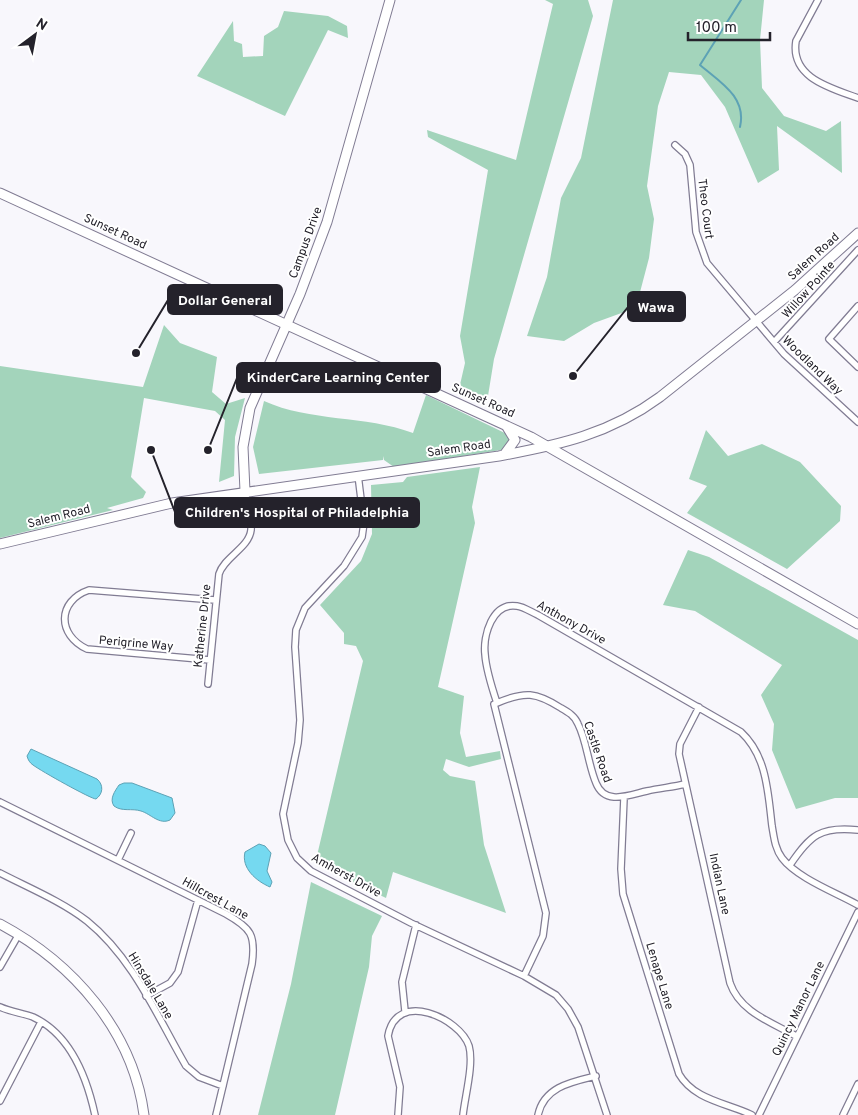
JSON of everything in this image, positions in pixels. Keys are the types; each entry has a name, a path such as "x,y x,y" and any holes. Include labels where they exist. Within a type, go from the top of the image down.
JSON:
{"street":[{"name":"Campus Drive","path":"245,491 243,464 246,424 256,392 286,325 333,207 390,0"},
{"path":"818,0 796,41 795,48 800,66 813,80 858,98"},
{"name":"Theo Court","path":"675,146 684,154 690,166 696,232 704,257 718,278 756,320"},
{"name":"Sunset Road","path":"0,193 505,425 548,447 858,624"},
{"name":"Salem Road","path":"0,544 144,508 245,491 504,455 548,447 602,431 644,408 810,278 858,233"},
{"name":"Willow Pointe","path":"774,342 858,250"},
{"path":"858,306 829,339 858,367"},
{"name":"Woodland Way","path":"756,320 774,342 858,422"},
{"path":"504,455 515,440 511,431 505,425"},
{"name":"Amherst Drive","path":"358,475 364,523 362,537 340,571 305,608 298,624 295,647 299,732 284,808 284,827 294,852 306,868 416,925 549,989 568,1009 578,1027 596,1076 607,1115"},
{"name":"Katherine Drive","path":"208,684 214,600 221,567 246,541 251,531 245,491"},
{"name":"Perigrine Way","path":"210,660 87,649 70,638 65,622 66,614 74,597 89,590 214,600"},
{"name":"Anthony Drive","path":"524,976 543,936 547,917 533,851 494,704 496,703 485,657 486,639 495,615 503,608 516,606 538,615 738,730 756,749 765,776 777,848 781,857 790,865 858,905"},
{"name":"Castle Road","path":"496,703 520,695 534,694 550,701 573,716 580,729 598,788 607,795 624,798"},
{"name":"Indian Lane","path":"699,707 679,749 734,994 745,1007 796,1036"},
{"path":"624,798 686,784"},
{"name":"Lenape Lane","path":"624,798 621,869 623,894 679,1074 696,1092 752,1115"},
{"name":"Hillcrest Lane","path":"0,802 239,921 249,930 254,943 251,971 216,1115"},
{"path":"790,865 797,854 820,833 835,828 858,830"},
{"path":"118,860 131,833"},
{"name":"Hinsdale Lane","path":"0,873 60,904 87,921 115,949 146,996 186,1066 199,1077 223,1086"},
{"path":"146,996 170,984 178,972 198,900"},
{"name":"Quincy Manor Lane","path":"759,1115 858,912"},
{"path":"0,924 19,934 64,968 102,1012 119,1040 136,1078 144,1115"},
{"path":"406,1011 402,982 416,925"},
{"path":"0,967 19,934"},
{"path":"0,1007 41,1022 55,1032 71,1052 87,1085 95,1115"},
{"path":"398,1115 400,1087 388,1036 392,1022 406,1011 416,1010 453,1026 466,1040 470,1062 463,1115"},
{"path":"0,1101 41,1022"},
{"path":"538,1115 542,1102 554,1090 596,1076"},
{"path":"843,1115 858,1084"}],"green space":[{"path":"545,0 588,0 593,16 494,359 487,402 459,389 465,363 460,336 488,170 428,137 427,130 516,160 553,4"},
{"path":"613,0 764,0 760,40 762,88 784,116 826,131 841,121 842,173 777,126 779,170 758,183 725,107 701,75 669,72 658,106 647,186 654,219 649,258 639,296 627,311 594,323 564,341 527,336 547,277 561,198 581,158"},
{"path":"284,11 328,16 347,26 348,38 328,30 285,116 197,76 233,21 234,41 242,44 243,57 263,56 264,36 278,27"},
{"path":"164,325 180,343 217,357 212,392 226,404 245,398 235,437 234,476 219,482 225,420 215,411 144,398 131,477 146,492 143,498 107,508 113,510 0,538 0,366 143,387"},
{"path":"426,395 509,435 510,442 507,449 394,467 384,460 384,456 383,460 259,474 253,447 264,401 300,412 376,423 413,433"},
{"path":"706,430 728,456 762,444 800,462 841,506 840,521 787,569 687,513 707,486 689,479"},
{"path":"480,467 472,507 475,523 438,687 464,696 460,733 466,757 500,751 501,759 469,767 446,759 443,770 450,776 475,781 484,845 506,913 393,872 386,898 315,864 363,661 356,646 344,644 344,633 320,605 361,561 372,534 371,485 403,482 407,477"},
{"path":"688,550 709,557 858,640 858,798 835,798 796,809 772,750 774,724 761,695 782,665 695,611 663,605"},
{"path":"311,882 382,916 372,936 369,967 335,1115 258,1115 291,984"}],"water":[{"path":"31,749 97,779 102,787 100,795 96,799 92,798 38,768 27,757"},
{"path":"132,783 172,798 175,813 170,820 162,821 155,819 145,812 120,809 114,806 112,801 113,795 119,785"},
{"path":"259,844 265,846 271,853 267,871 272,882 270,887 255,878 247,869 245,863 245,852"}],"waterway":[{"path":"740,127 740,107 736,99 723,84 700,65 741,0"}],"place":[{"name":"Dollar General","path":"136,353"},
{"name":"Wawa","path":"573,376"},
{"name":"Children's Hospital of Philadelphia","path":"151,450"},
{"name":"KinderCare Learning Center","path":"208,450"}]}
